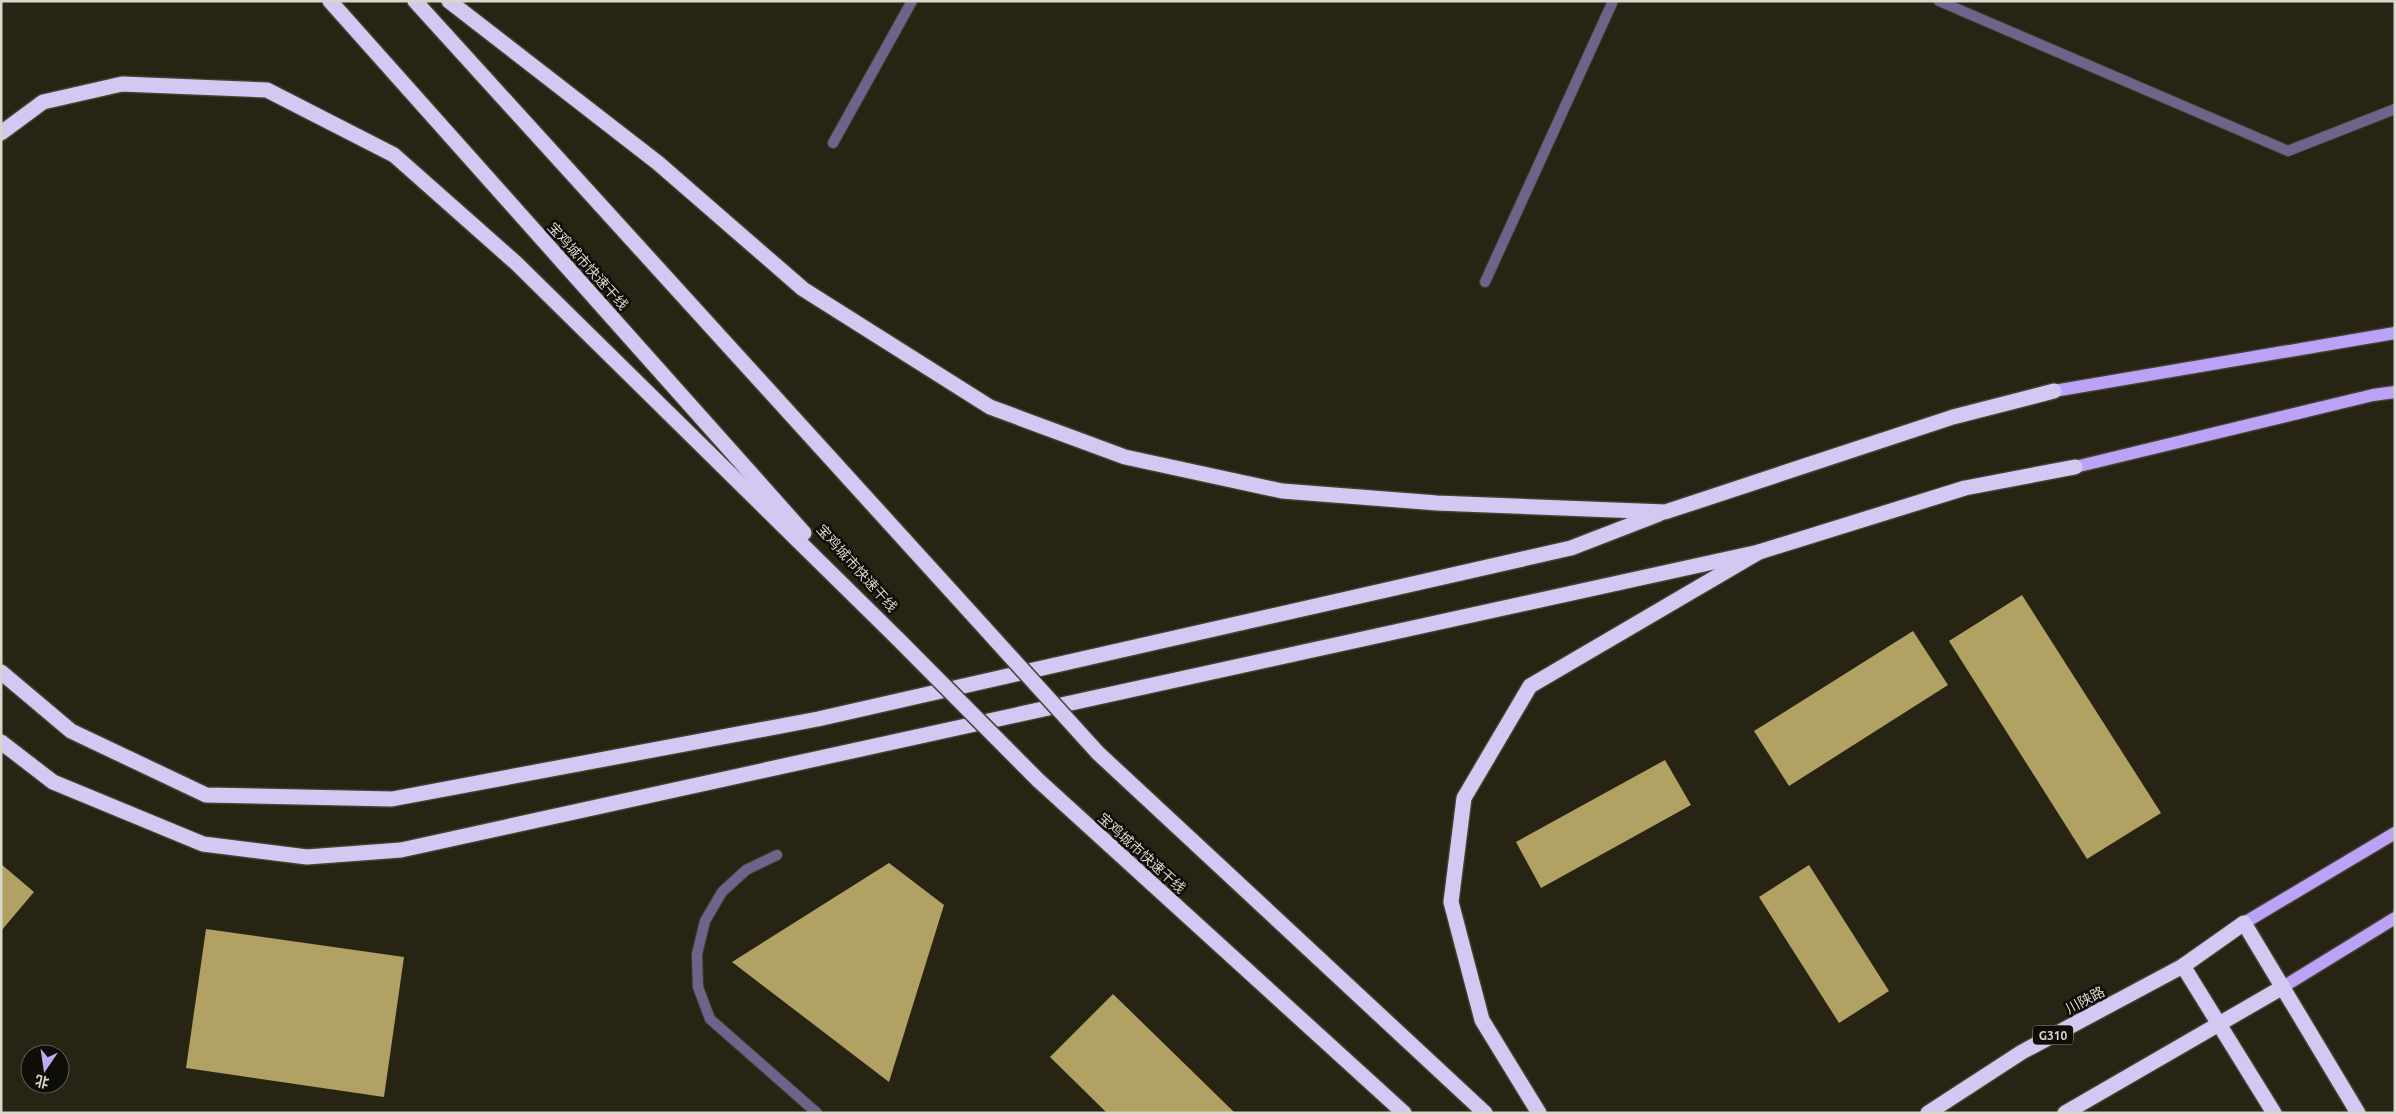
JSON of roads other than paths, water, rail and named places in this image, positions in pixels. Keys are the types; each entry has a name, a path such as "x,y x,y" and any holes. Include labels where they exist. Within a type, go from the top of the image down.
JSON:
{"highway":[{"name":"宝鸡城市快速干线","path":"330,1 898,639 1038,780 1404,1113"},
{"path":"415,1 1098,753 1485,1113"},
{"path":"449,1 658,163 803,289 990,407 1125,457 1282,491 1437,503 1665,512"},
{"path":"1,134 43,102 122,84 266,90 394,155 516,263 898,639"},
{"path":"1,672 71,731 206,795 392,800 828,717 1572,548 1665,512 1953,417 2054,391"},
{"path":"1,742 53,782 203,844 307,857 401,850 1759,552 1965,488 2075,467"},
{"path":"1539,1113 1482,1020 1451,902 1464,798 1530,686 1759,552"},
{"path":"2244,923 2358,1113"},
{"name":"川陕路","path":"1928,1113 2022,1052 2183,966 2244,923"},
{"path":"2183,966 2274,1113"},
{"path":"2065,1113 2283,987"}],"main road":[{"path":"2054,391 2395,333"},
{"path":"2075,467 2373,395 2395,392"},
{"name":"川陕路","path":"2244,923 2395,833"},
{"path":"2283,987 2395,918"}],"street":[{"path":"833,143 912,1"},
{"path":"1485,282 1613,1"},
{"path":"1938,1 2288,151 2395,109"},
{"path":"777,855 746,870 722,892 713,906 705,921 697,954 698,987 710,1019 817,1113"}]}
